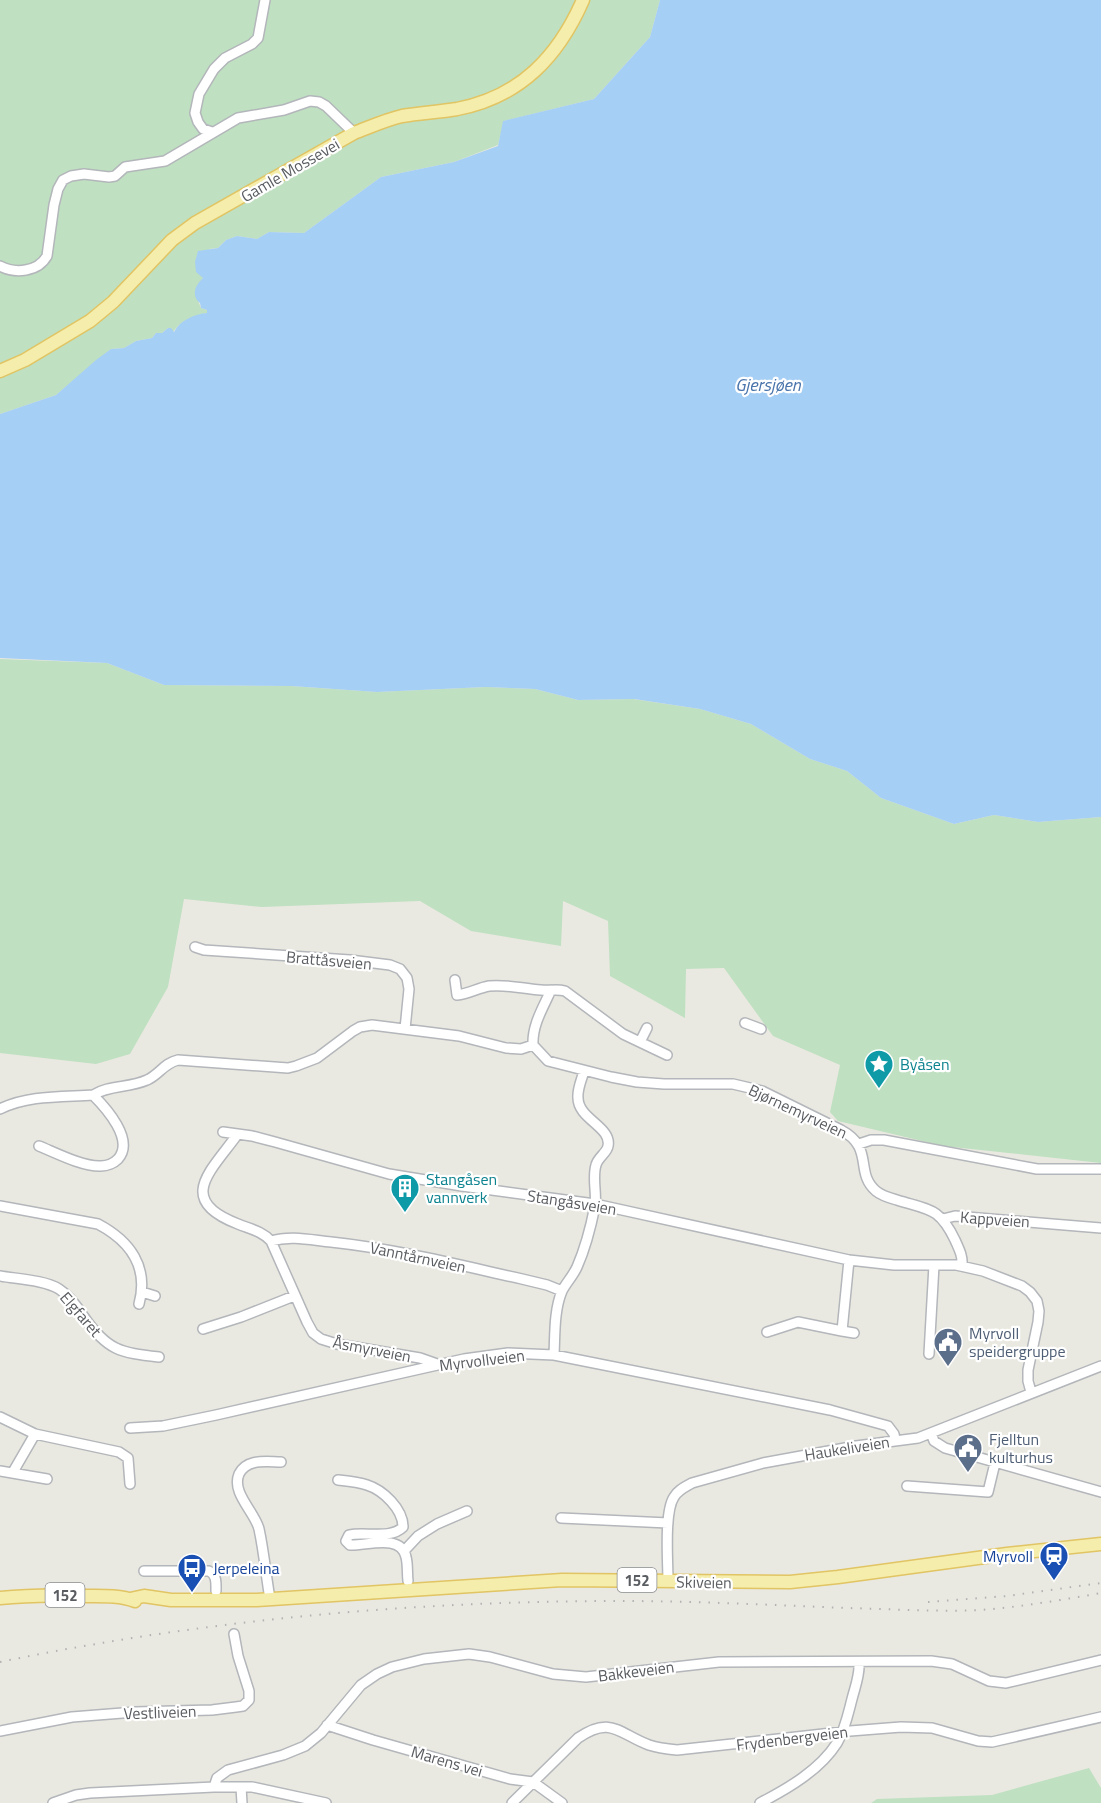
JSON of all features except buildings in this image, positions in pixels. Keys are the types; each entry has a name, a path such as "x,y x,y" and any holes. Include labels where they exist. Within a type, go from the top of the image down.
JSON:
{"main road":[{"name":"Gamle Mossevei","path":"0,371 41,351 90,321 113,302 172,240 195,223 354,133 401,116 474,105 516,86 536,71 552,54 570,29 583,0"},
{"name":"Skiveien","path":"0,1598 53,1595 105,1596 130,1599 143,1604 158,1604 171,1600 270,1599 520,1582 594,1580 801,1582 983,1557 1101,1544"}],"street":[{"path":"212,132 203,129 198,122 195,112 199,93 214,69 225,58 252,44 258,38 265,0"},
{"path":"0,266 10,271 20,271 44,262 47,256 58,189 63,180 71,176 84,174 109,177 135,165 165,162 238,118 284,110 310,101 326,106 354,133"},
{"name":"Brattåsveien","path":"195,947 204,950 390,965 400,969 407,978 409,989 405,1029"},
{"path":"455,980 457,995 486,987 510,985 565,991 622,1034 667,1055"},
{"path":"0,1109 15,1102 93,1095 101,1090 130,1086 148,1079 170,1062 178,1060 288,1068 297,1066 317,1058 360,1027 372,1024 459,1036 506,1048 521,1049 533,1046 534,1028 551,990"},
{"path":"745,1023 761,1029"},
{"path":"640,1042 647,1028"},
{"name":"Bjørnemyrveien","path":"533,1046 548,1061 637,1082 686,1085 734,1084 762,1091 841,1130 853,1137 859,1144 871,1140 884,1140 1045,1170 1101,1169"},
{"path":"554,1355 558,1308 562,1291 582,1255 595,1204 596,1163 606,1150 608,1139 605,1133 579,1108 578,1091 584,1071"},
{"path":"39,1146 80,1162 99,1166 105,1166 117,1159 123,1146 121,1132 93,1095"},
{"name":"Stangåsveien","path":"223,1132 275,1142 389,1174 595,1204 849,1260 894,1265 962,1266 983,1271 1022,1286 1036,1301 1039,1316 1028,1373 1032,1392"},
{"path":"237,1135 212,1167 202,1188 204,1201 216,1213 236,1224 266,1235 271,1241"},
{"name":"Kappveien","path":"859,1144 868,1182 876,1192 935,1212 943,1219 955,1216 1101,1228"},
{"path":"0,1206 98,1224 110,1231 138,1263 142,1274 142,1292 138,1304"},
{"path":"943,1219 962,1255 962,1266"},
{"name":"Vanntårnveien","path":"271,1241 296,1238 372,1246 522,1279 562,1291"},
{"name":"Åsmyrveien","path":"271,1241 294,1296 313,1333 321,1339 337,1344 420,1358 437,1364"},
{"path":"842,1331 849,1260"},
{"path":"929,1354 934,1265"},
{"name":"Elgfaret","path":"0,1276 56,1287 68,1295 92,1328 112,1346 124,1353 148,1351 159,1358"},
{"path":"142,1292 154,1296"},
{"path":"203,1329 294,1296"},
{"path":"767,1332 798,1322 854,1333"},
{"name":"Myrvollveien","path":"130,1428 163,1426 437,1364 508,1353 554,1355 830,1410 888,1426 895,1440"},
{"name":"Haukeliveien","path":"668,1581 670,1505 674,1496 681,1489 692,1483 763,1463 918,1438 1101,1366"},
{"path":"0,1417 34,1434 119,1452 128,1458 130,1484"},
{"path":"931,1433 934,1441 945,1448 1101,1492"},
{"path":"13,1472 34,1434"},
{"path":"270,1599 259,1528 238,1490 237,1482 243,1469 249,1464 281,1462"},
{"path":"907,1486 988,1492 995,1463"},
{"path":"0,1471 46,1479"},
{"path":"338,1480 365,1484 377,1490 392,1503 402,1518 403,1527 395,1532 349,1535 346,1538 350,1545 390,1542 404,1551 407,1558 408,1581"},
{"path":"404,1551 418,1536 437,1524 467,1511"},
{"path":"561,1518 668,1523"},
{"path":"144,1571 209,1571 214,1574 216,1591"},
{"name":"Vestliveien","path":"0,1731 72,1717 135,1712 212,1710 243,1706 249,1700 249,1691 234,1634"},
{"name":"Bakkeveien","path":"214,1787 218,1778 228,1770 294,1752 313,1741 361,1685 377,1674 407,1662 447,1656 469,1654 490,1657 553,1674 580,1677 719,1662 943,1662 962,1667 989,1681 1005,1683 1101,1660"},
{"path":"760,1803 820,1762 837,1743 843,1732 858,1678 859,1663"},
{"name":"Frydenbergveien","path":"512,1803 578,1738 586,1732 600,1728 616,1729 646,1744 666,1749 692,1749 902,1727 941,1730 978,1741 992,1742 1101,1718"},
{"name":"Marens vei","path":"327,1725 510,1779 532,1782 562,1803"},
{"path":"53,1803 90,1793 214,1787 263,1789 326,1803"},
{"path":"242,1787 242,1803"}],"green space":[{"path":"0,0 660,0 650,37 594,99 504,121 498,145 454,162 381,177 304,233 269,232 257,239 237,236 226,240 218,248 209,249 203,278 196,296 201,308 207,310 207,313 188,319 173,332 168,328 162,333 156,333 152,338 136,341 124,348 111,349 56,395 0,414"},
{"path":"0,659 107,663 164,685 291,686 377,692 486,687 535,689 578,700 633,699 700,709 751,724 810,759 847,771 881,798 954,824 994,815 1038,822 1101,817 1101,1163 943,1146 838,1121 830,1112 840,1065 773,1036 724,968 686,969 685,1018 610,976 608,921 563,901 561,946 471,931 420,901 262,907 184,899 168,987 130,1054 96,1064 0,1053"},
{"path":"1089,1768 1101,1788 1101,1803 871,1803 877,1799 992,1795"}],"water":[{"name":"Gjersjøen","path":"660,0 1101,0 1101,817 1038,822 994,815 954,824 881,798 847,771 810,759 751,724 700,709 634,699 578,700 535,689 486,687 377,692 291,686 164,685 107,663 0,658 0,414 56,395 111,349 124,348 136,341 152,338 156,333 162,333 168,328 174,332 188,318 207,313 207,310 201,308 195,294 196,287 203,278 196,272 195,262 198,251 218,248 226,240 237,236 257,239 269,232 304,233 381,177 454,162 498,146 503,121 594,99 650,37"}],"railway":[{"path":"928,1602 1007,1596 1101,1583"},
{"path":"0,1662 77,1647 231,1624 386,1609 619,1601 963,1611 1026,1605 1101,1593"}],"place":[{"name":"Byåsen","path":"879,1090"},
{"name":"Stangåsen vannverk","path":"405,1214"},
{"name":"Myrvoll speidergruppe","path":"948,1368"},
{"name":"Fjelltun kulturhus","path":"968,1474"},
{"name":"Myrvoll","path":"1054,1582"},
{"name":"Jerpeleina","path":"192,1594"}]}
